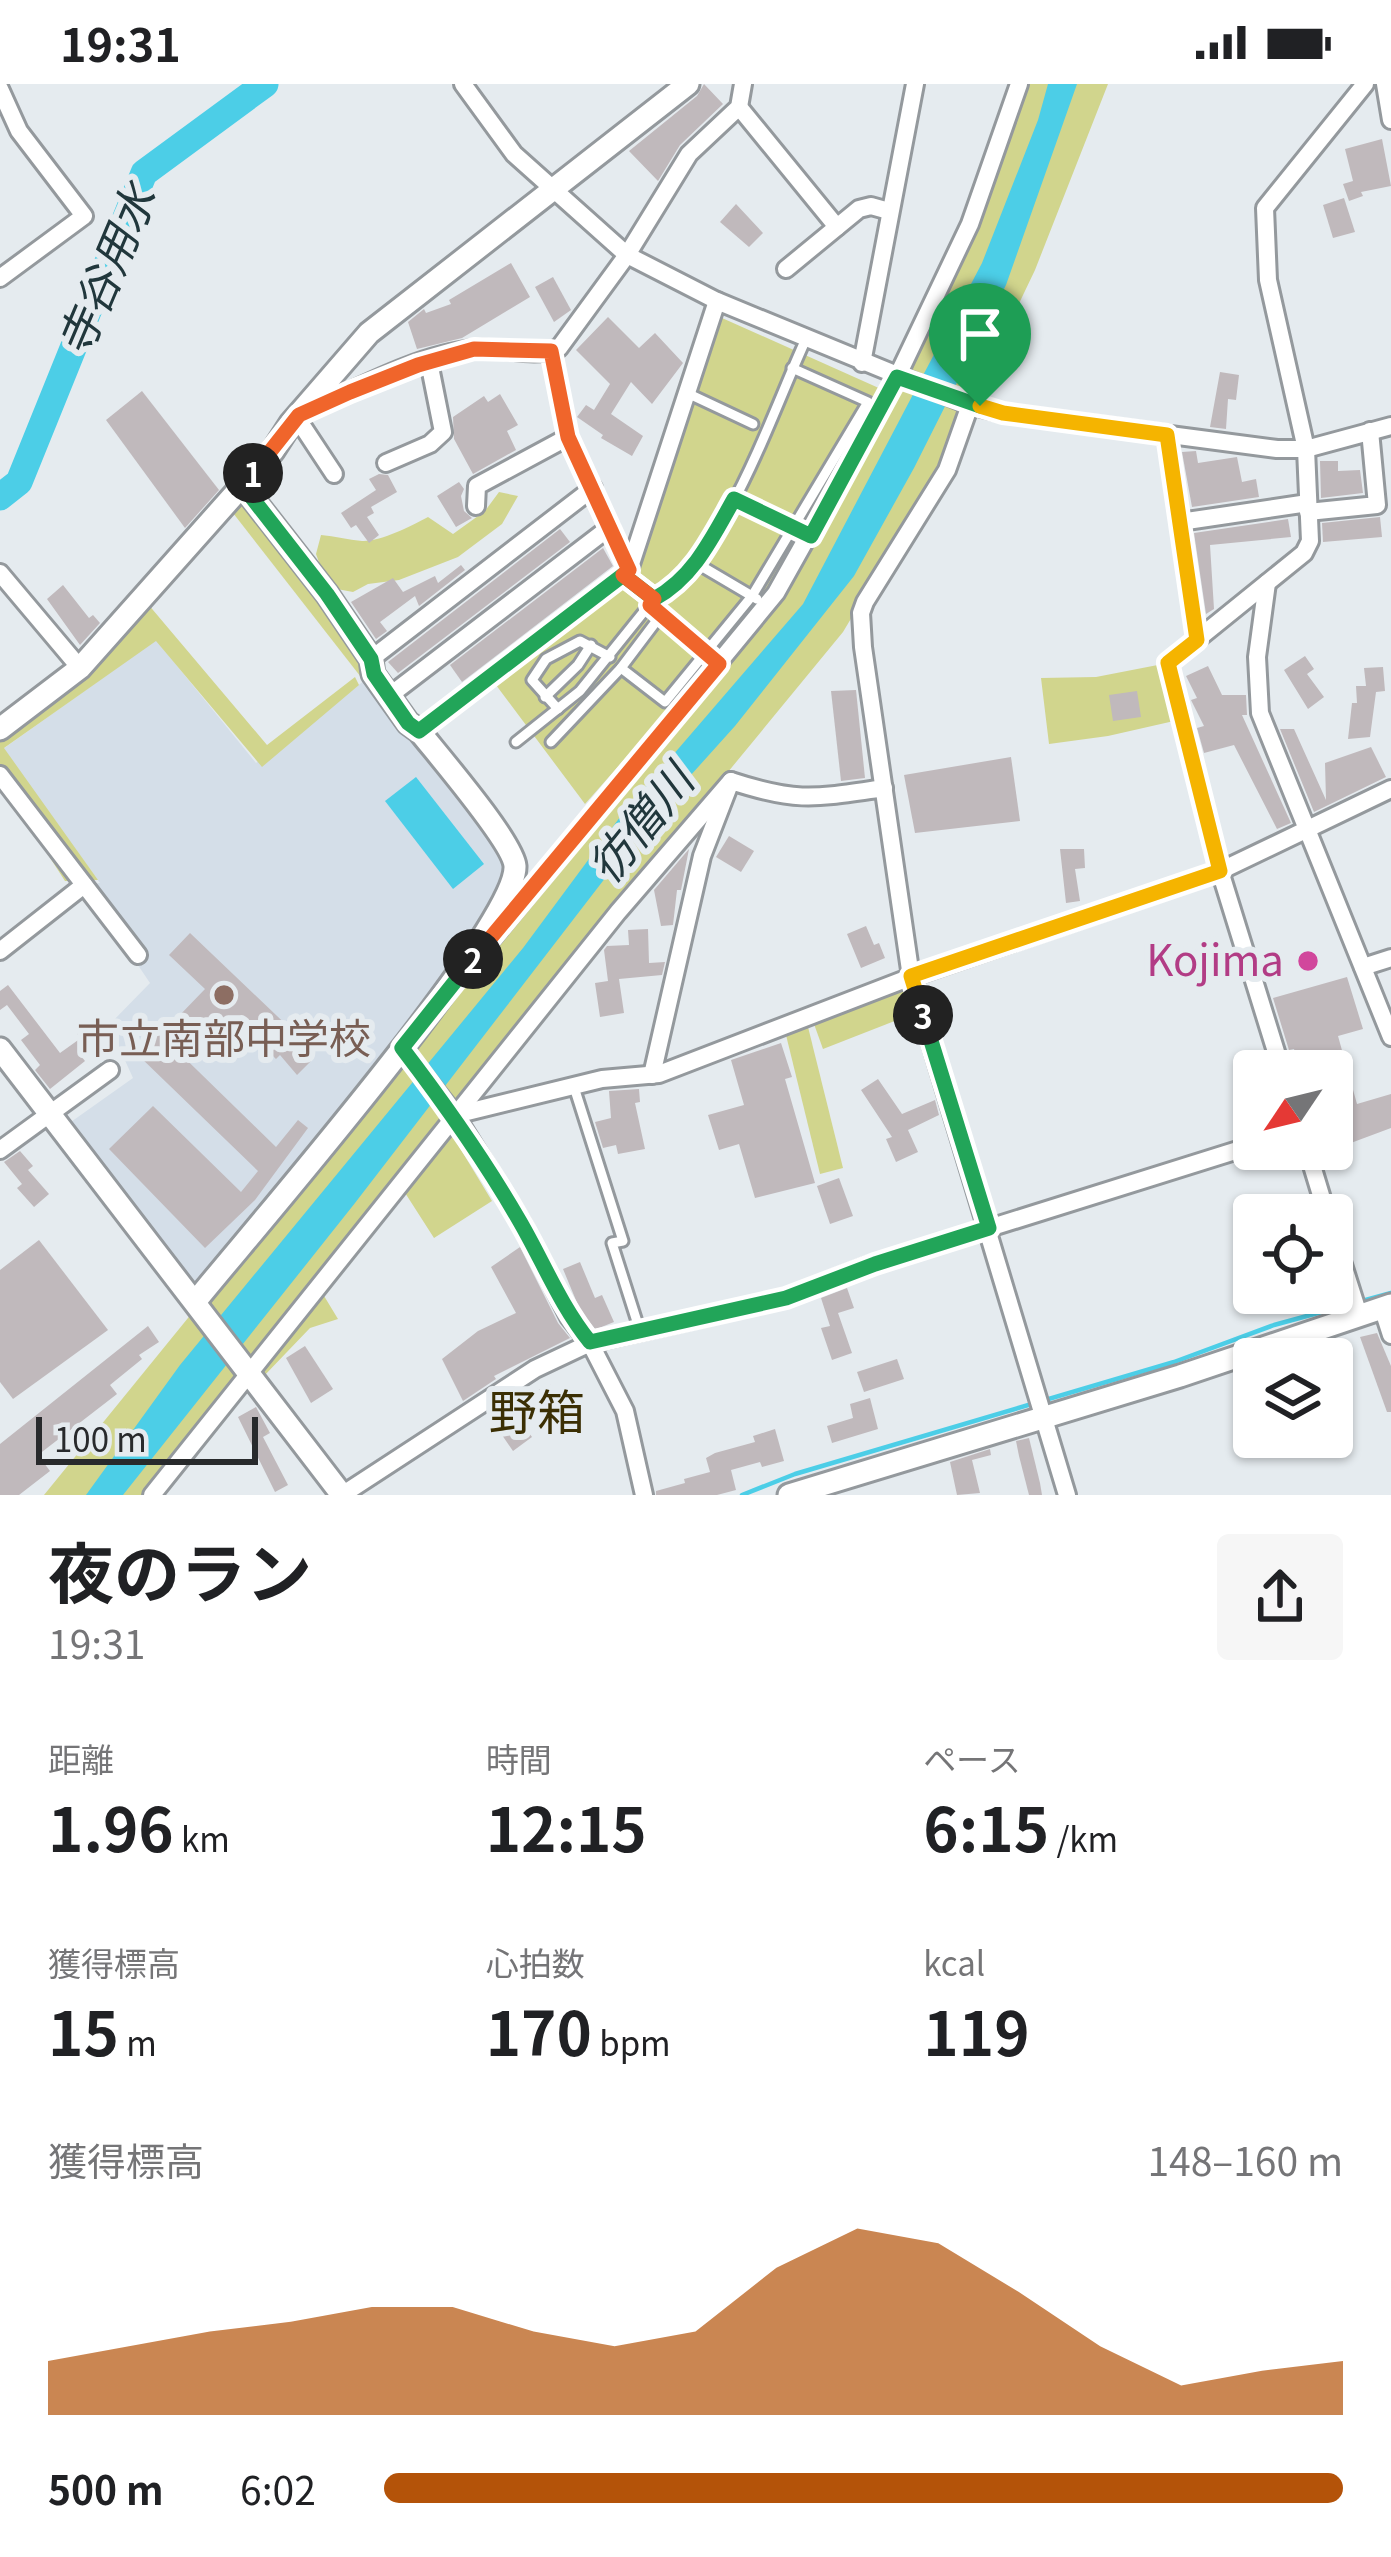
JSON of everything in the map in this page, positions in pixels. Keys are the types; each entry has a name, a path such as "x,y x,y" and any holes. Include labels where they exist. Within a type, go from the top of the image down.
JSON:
{"street":[{"path":"463,84 514,154 627,255 717,301 970,405 1167,435 1306,449 1391,426"},
{"path":"0,729 80,668 369,333 688,84"},
{"path":"298,416 429,362 474,349 560,348 627,255 689,154 739,107 742,84"},
{"path":"862,363 916,84"},
{"path":"461,971 485,948 759,600 900,378 970,224 1019,84"},
{"path":"1275,1050 1220,871 1168,663 1304,554 1310,542 1306,449 1268,280 1265,208 1365,84"},
{"path":"1385,84 1391,119"},
{"path":"0,89 19,131 84,216 0,278"},
{"path":"739,107 837,227"},
{"path":"786,269 860,209 872,206 889,211"},
{"path":"419,731 626,573 717,301"},
{"path":"551,351 568,437 626,573"},
{"path":"386,464 430,444 443,432 429,362"},
{"path":"970,405 947,470 861,613 911,976 1067,1495"},
{"path":"298,416 334,474"},
{"path":"1180,522 1308,507 1377,506 1370,431"},
{"path":"1167,435 1197,640"},
{"path":"476,506 477,486 568,437"},
{"path":"197,1305 461,971 511,886 513,857 389,697 374,674 371,659 327,594 242,485"},
{"path":"371,659 593,488"},
{"path":"389,697 610,527"},
{"path":"0,574 80,668"},
{"path":"1268,583 1258,657 1260,713 1391,1037"},
{"path":"0,775 139,955"},
{"path":"731,781 803,800 884,788"},
{"path":"652,1075 702,856 731,781"},
{"path":"152,1495 453,1113 731,781"},
{"path":"453,1113 602,1079 652,1075 911,976 1220,871 1391,789"},
{"path":"0,951 84,885"},
{"path":"1363,967 1391,958"},
{"path":"0,1048 342,1495 535,1369 590,1342 786,1298 875,1264 1233,1152"},
{"path":"402,1048 453,1113 521,1222 569,1317 590,1342 625,1411 644,1495"},
{"path":"0,1150 110,1070"},
{"path":"1353,1296 1359,1315"},
{"path":"789,1495 1180,1376 1387,1306 1391,1335"}],"lane":[{"path":"516,742 580,691 652,602 676,587 696,563 734,499 806,339"},
{"path":"734,499 803,532 835,453 868,402 792,368"},
{"path":"687,393 753,424"},
{"path":"696,563 759,600"},
{"path":"621,668 665,702 712,658 661,615 626,573"},
{"path":"551,742 621,668 661,615"},
{"path":"558,709 532,680 546,659 580,641 610,657"},
{"path":"545,697 591,645"},
{"path":"574,1087 623,1241 612,1244 640,1331"}],"shaded area":[{"path":"156,640 256,763 373,674 513,857 484,933 195,1302 61,1129 133,1078 109,1025 150,983 84,885 100,883 3,749"}],"green space":[{"path":"1019,84 1108,84 1035,270 939,471 843,632 585,946 446,1125 492,1201 434,1238 400,1185 318,1286 338,1319 310,1328 263,1377 255,1368 152,1495 44,1495 454,991 751,616 585,804 490,677 603,604 636,574 722,318 881,389 791,554 956,253"},
{"path":"242,485 373,674 364,681 226,504"},
{"path":"499,492 518,496 502,524 458,557 353,592 337,589 324,576 316,554 321,535 369,541 428,517 453,534 485,511"},
{"path":"142,597 267,745 355,677 359,685 262,767 156,641 4,748 98,880 65,881 0,780 0,729"},
{"path":"1168,663 1174,721 1049,744 1041,678 1096,677"},
{"path":"903,988 910,1015 823,1049 814,1024"},
{"path":"808,1027 843,1168 820,1174 786,1035"}],"water":[{"name":"彷僧川","path":"1048,84 1077,84 1006,285 854,576 735,726 646,825 123,1495 86,1495 180,1365 523,948 623,813 803,604 982,263"},
{"path":"416,777 484,864 453,889 385,801"}],"building":[{"path":"704,84 723,104 680,145 658,181 629,151 697,96"},
{"path":"1382,139 1391,186 1361,192 1363,196 1349,201 1343,184 1353,181 1345,149"},
{"path":"1344,198 1355,232 1333,238 1323,205"},
{"path":"736,204 763,233 749,247 720,222"},
{"path":"511,263 530,297 462,338 417,349 408,322 424,309 426,313 451,304 449,300"},
{"path":"553,277 571,310 554,322 535,287"},
{"path":"608,317 639,348 655,333 683,363 652,404 631,382 611,414 643,436 632,456 577,417 586,405 594,410 610,384 576,350"},
{"path":"1220,372 1239,375 1236,400 1228,399 1226,429 1210,427"},
{"path":"142,391 219,490 185,528 106,420"},
{"path":"500,394 518,425 507,431 516,450 473,474 454,439 453,417 484,396 488,402"},
{"path":"1196,451 1198,463 1237,457 1242,482 1256,479 1259,497 1192,507 1182,452"},
{"path":"1320,461 1338,461 1338,471 1360,470 1363,493 1321,498"},
{"path":"388,475 397,492 371,507 374,513 367,517 379,535 369,543 341,513 376,490 369,479"},
{"path":"459,482 464,489 464,511 472,518 456,527 437,496"},
{"path":"1380,517 1382,537 1323,542 1322,523"},
{"path":"1288,519 1291,537 1210,545 1214,609 1206,614 1194,533"},
{"path":"560,529 570,542 398,673 388,662"},
{"path":"603,548 613,566 462,682 450,665"},
{"path":"461,565 465,570 419,606 415,596 380,622 387,631 376,639 351,602 393,578 403,592 435,576 438,583"},
{"path":"63,585 89,618 93,615 100,623 80,645 47,599"},
{"path":"1305,656 1314,669 1307,674 1324,697 1308,709 1284,670"},
{"path":"1208,666 1222,695 1246,695 1247,715 1242,715 1291,823 1277,829 1234,745 1204,753 1197,728 1204,726 1186,676"},
{"path":"1383,667 1385,691 1376,692 1370,737 1348,739 1356,686 1366,686 1364,668"},
{"path":"856,690 865,778 841,781 831,691"},
{"path":"1137,691 1141,717 1113,721 1109,695"},
{"path":"1280,729 1294,729 1326,800 1325,763 1371,747 1386,777 1314,812"},
{"path":"1011,757 1020,821 915,833 904,775"},
{"path":"729,836 754,851 741,872 716,857"},
{"path":"689,849 673,925 661,926 654,890"},
{"path":"1060,849 1084,849 1085,868 1075,869 1080,901 1066,903"},
{"path":"866,926 885,958 861,968 847,934"},
{"path":"648,929 649,963 665,962 662,975 619,979 624,1013 600,1017 595,983 608,981 604,950 629,945 628,930"},
{"path":"190,933 298,1036 292,1042 312,1060 297,1075 237,1021 210,1049 177,1018 205,989 169,955"},
{"path":"1347,977 1363,1029 1338,1036 1342,1050 1289,1050 1273,998"},
{"path":"8,985 60,1053 91,1025 99,1043 50,1089 35,1070 40,1065 21,1040 29,1034 7,1005 0,1010 0,991"},
{"path":"159,1033 276,1147 298,1120 308,1128 255,1200 205,1248 109,1149 153,1106 241,1192 258,1171 138,1055"},
{"path":"781,1043 792,1077 785,1079 815,1183 755,1198 739,1144 719,1150 708,1115 744,1105 731,1060"},
{"path":"878,1079 902,1114 935,1100 939,1115 908,1130 918,1152 896,1162 886,1139 892,1137 861,1090"},
{"path":"639,1089 640,1102 635,1103 645,1149 618,1154 616,1145 603,1148 595,1122 611,1118 609,1091"},
{"path":"1353,1090 1357,1104 1391,1094 1391,1128 1353,1142"},
{"path":"20,1151 33,1166 28,1170 49,1194 34,1207 17,1188 22,1184 4,1162"},
{"path":"839,1178 853,1216 830,1224 817,1186"},
{"path":"39,1240 108,1330 13,1399 0,1382 0,1270"},
{"path":"520,1247 570,1338 494,1376 463,1401 442,1359 478,1331 516,1313 491,1267"},
{"path":"580,1262 595,1298 602,1295 614,1322 595,1329 580,1310 563,1269"},
{"path":"847,1288 854,1308 838,1313 852,1353 832,1360 821,1328 830,1326 821,1298"},
{"path":"148,1326 159,1342 110,1385 117,1394 38,1455 50,1471 19,1495 0,1495 0,1444"},
{"path":"1377,1333 1391,1366 1391,1412 1387,1412 1360,1337"},
{"path":"305,1346 333,1389 311,1403 286,1358"},
{"path":"897,1359 904,1379 864,1392 857,1372"},
{"path":"550,1384 564,1415 543,1424 530,1394"},
{"path":"870,1398 878,1429 832,1443 827,1426 853,1418 850,1404"},
{"path":"507,1402 532,1437 513,1451 502,1435 512,1428 498,1409"},
{"path":"256,1407 270,1433 263,1437 288,1485 275,1492 238,1417"},
{"path":"775,1429 784,1461 731,1470 736,1490 717,1495 656,1495 656,1491 685,1483 684,1479 710,1472 706,1458 715,1453 755,1442 753,1436"},
{"path":"1029,1438 1042,1495 1029,1495 1019,1456 1016,1441"},
{"path":"990,1449 991,1455 972,1460 980,1493 957,1495 950,1462"}],"waterway":[{"name":"寺谷用水","path":"0,497 19,482 144,173 265,84"},
{"path":"1362,1301 1391,1293"},
{"path":"742,1495 795,1474 1174,1362 1314,1314"}],"place":[{"name":"Kojima","path":"1308,961"},
{"name":"市立南部中学校","path":"224,995"}],"district":[{"name":"野箱","path":"537,1413"}],"route":[{"path":"980,406 897,377 811,536 734,499 705,552 676,587 654,599 623,575 419,731 408,723 374,674 371,659 327,594 242,485 299,415 350,392 474,349 551,351 568,437 629,570 623,575 654,599 650,605 719,664 402,1048 455,1115 521,1222 569,1317 590,1342 786,1298 989,1228 911,976 1220,871 1168,663 1197,640 1167,435 980,406"}]}
